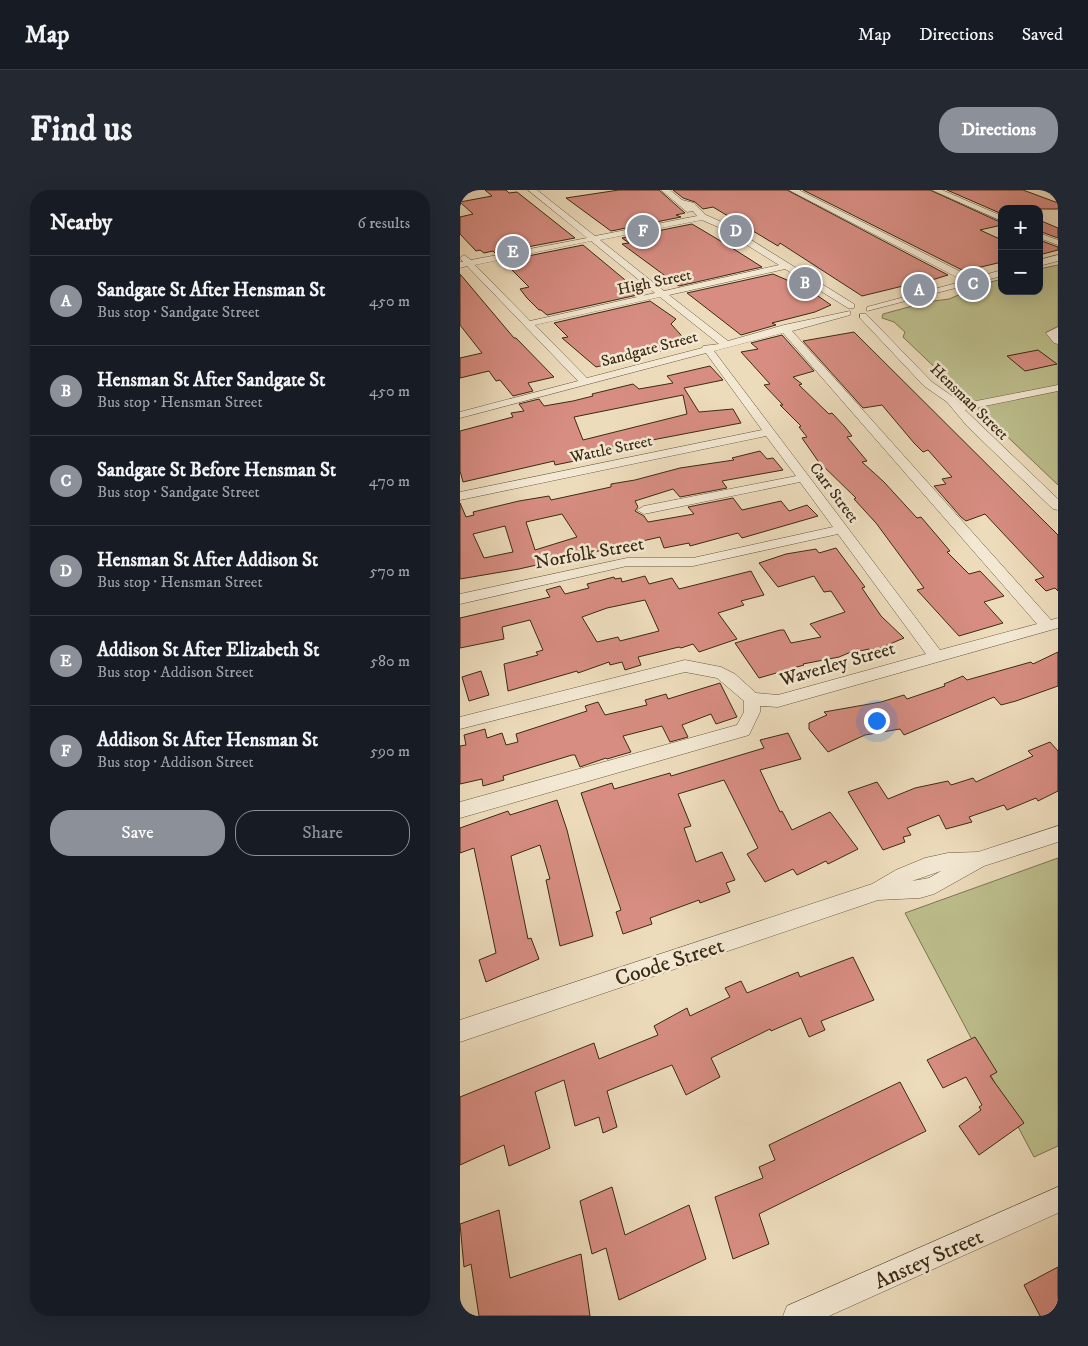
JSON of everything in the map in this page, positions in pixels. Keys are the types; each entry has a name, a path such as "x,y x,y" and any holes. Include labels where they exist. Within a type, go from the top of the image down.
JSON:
{"street":[{"path":"532,190 725,344"},
{"path":"665,190 686,208 721,225 849,309 866,312 998,274"},
{"path":"793,190 971,281"},
{"path":"936,190 998,217"},
{"path":"464,264 593,239 701,215"},
{"path":"1043,237 1058,243"},
{"path":"460,254 464,264 528,324 584,382"},
{"path":"1043,262 1058,258"},
{"name":"High Street","path":"528,324 785,266"},
{"name":"Sandgate Street","path":"460,416 849,309"},
{"name":"Hensman Street","path":"866,312 928,384 959,408 971,424 1058,506"},
{"path":"784,328 1053,624"},
{"path":"1058,330 1051,335 1058,341"},
{"name":"Carr Street","path":"707,348 936,656"},
{"path":"959,408 1058,388"},
{"name":"Wattle Street","path":"460,496 769,432"},
{"path":"644,510 804,478"},
{"name":"Norfolk Street","path":"460,599 643,559 674,564 692,562 842,529"},
{"name":"Waverley Street","path":"752,699 778,701 1053,624"},
{"path":"460,723 684,666 713,669 736,681 752,699 752,712 743,730 460,810"},
{"name":"Coode Street","path":"460,1031 878,892 920,889 934,885 978,860 1058,834"},
{"name":"Anstey Street","path":"797,1316 1058,1200"}],"green space":[{"path":"1058,265 1058,485 903,337 905,332 894,322 882,318 883,314 927,302 949,299 961,294 961,290 998,280 998,295 1043,295 1043,268"},
{"path":"1058,858 1058,1146 1034,1157 905,913"}],"building":[{"path":"485,190 517,192 575,238 495,253 493,251 484,253 480,250 476,251 460,234 460,217 473,214 460,202 492,196"},
{"path":"619,190 659,190 685,213 676,215 681,217 611,231 566,198"},
{"path":"673,190 787,190 948,275 906,288 903,286 862,296 780,243 778,246 713,207 703,209 695,202 683,198"},
{"path":"803,190 930,190 998,221 998,226 980,230 998,238 998,263 964,271"},
{"path":"947,190 1023,190 1058,203 1058,209 1043,209 1043,205 998,205 998,212"},
{"path":"1043,222 1058,228 1058,238 1043,232"},
{"path":"692,224 762,267 679,286 622,244 629,243 622,238"},
{"path":"1043,241 1058,247 1058,250 1043,254"},
{"path":"583,245 642,294 547,315 527,298 520,289 529,287 503,261"},
{"path":"460,274 514,338 554,377 528,383 533,391 513,396 500,380 496,381 489,371 460,378 460,358 482,353 460,325"},
{"path":"773,274 808,289 831,305 815,312 772,323 776,325 741,335 687,293"},
{"path":"650,301 676,319 671,324 689,344 596,367 562,338 568,337 554,323"},
{"path":"854,332 1058,535 1058,591 1055,588 1046,591 1035,580 1044,577 985,514 966,521 961,517 934,486 946,484 942,479 952,477 928,450 923,452 882,405 863,408 803,341"},
{"path":"782,335 814,371 793,377 802,384 799,385 829,414 832,413 845,427 852,436 847,437 867,461 862,462 884,482 917,518 921,517 950,551 947,552 969,574 980,571 1004,596 984,602 1003,623 959,636 917,590 924,588 876,523 854,499 856,498 818,461 802,438 807,437 799,427 801,426 780,405 783,405 764,385 770,384 741,352 758,349 751,343"},
{"path":"1038,350 1057,364 1025,371 1007,356"},
{"path":"710,366 723,380 684,388 699,412 733,409 741,423 647,441 646,438 611,447 613,449 593,455 594,457 555,465 554,461 463,482 460,471 460,431 513,417 511,413 524,411 519,404 539,399 544,406 573,401 593,396 592,394 633,384 639,389 673,383 667,376","holes":["683,395 687,414 583,440 574,417"]},
{"path":"760,451 767,459 773,458 783,470 722,481 727,488 680,497 673,489 635,501 638,507 635,511 644,516 648,522 694,514 688,507 733,498 742,510 781,501 789,511 807,505 818,516 742,538 738,533 690,546 689,543 664,548 660,537 519,569 460,579 460,503 466,517 474,515 473,512 519,501 549,496 551,500 611,487 611,484 635,480 680,468 734,460 732,458","holes":["562,514 577,537 535,550 526,522","505,526 513,552 484,558 473,534"]},
{"path":"836,548 865,587 862,588 881,616 904,638 871,652 869,649 860,651 858,649 839,657 803,664 759,678 735,643 780,630 784,630 791,643 821,637 810,624 845,612 831,591 824,592 814,576 778,587 759,563 786,554 816,549 819,553"},
{"path":"751,571 764,595 741,601 744,605 718,613 737,639 699,652 693,644 638,657 641,665 625,670 622,662 610,665 609,662 578,673 577,671 508,691 504,664 538,655 536,652 543,650 530,620 502,627 504,639 460,648 460,618 550,597 546,590 560,586 565,594 589,588 587,584 614,577 615,579 621,578 622,582 645,576 649,584 672,578 679,589","holes":["645,600 659,631 620,641 618,637 597,642 582,617 607,608"]},
{"path":"1058,652 1058,686 1016,701 1001,705 994,697 904,735 900,729 865,735 828,752 809,729 809,723 827,715 824,712 881,702 904,695 907,699 945,686 944,684 963,676 967,680 1031,662 1033,664"},
{"path":"481,671 489,695 469,701 462,677"},
{"path":"720,683 737,717 716,724 711,714 682,725 688,737 670,742 662,726 623,736 631,752 580,767 575,755 572,755 503,776 504,780 483,786 482,779 460,784 460,746 466,745 464,735 485,729 487,738 502,733 506,745 518,742 516,734 587,711 585,706 598,702 605,715 647,705 645,700 666,694 668,699"},
{"path":"788,733 801,759 760,770 780,812 782,811 792,830 830,812 858,849 828,864 826,861 797,875 793,869 765,882 747,854 758,848 724,780 678,794 691,826 684,828 696,862 722,852 735,880 726,883 730,892 700,903 699,900 650,918 652,924 623,934 616,912 621,910 581,793 612,783 614,789 670,773 671,776 764,748 760,740"},
{"path":"1050,742 1058,751 1058,791 1038,801 1036,798 1007,810 1004,805 969,817 972,822 946,829 939,815 907,828 911,835 903,837 905,842 883,850 848,792 877,782 888,799 915,788 948,781 951,785 973,778 976,782 1033,756 1028,751"},
{"path":"557,800 567,830 593,936 560,946 546,880 550,879 540,845 511,856 528,939 531,938 539,959 486,982 479,960 496,953 474,848 460,853 460,828 508,811 510,815"},
{"path":"853,957 874,1000 821,1021 825,1030 809,1037 801,1018 771,1031 770,1029 711,1058 720,1077 686,1095 672,1065 607,1091 617,1127 603,1133 599,1117 575,1126 564,1080 535,1092 550,1148 509,1166 504,1145 460,1165 460,1097 594,1043 599,1059 658,1035 654,1026 687,1008 690,1016 730,997 725,988 741,981 747,993 798,972 800,977"},
{"path":"975,1037 997,1072 990,1076 1024,1123 979,1155 959,1126 981,1110 979,1107 982,1105 966,1077 943,1088 927,1060"},
{"path":"900,1082 926,1131 759,1214 769,1244 733,1259 715,1197 763,1178 759,1167 775,1160 769,1145"},
{"path":"612,1187 625,1235 689,1205 706,1259 619,1300 606,1248 592,1254 580,1201"},
{"path":"499,1210 510,1278 581,1254 590,1316 479,1316 471,1264 464,1267 460,1224"},
{"path":"1058,1267 1058,1316 1040,1316 1024,1285"}],"place":[{"name":"Addison St After Hensman St","path":"643,231"},
{"name":"Hensman St After Addison St","path":"736,231"},
{"name":"Addison St After Elizabeth St","path":"513,252"},
{"name":"Hensman St After Sandgate St","path":"805,283"},
{"name":"Sandgate St Before Hensman St","path":"973,284"},
{"name":"Sandgate St After Hensman St","path":"919,290"}]}
